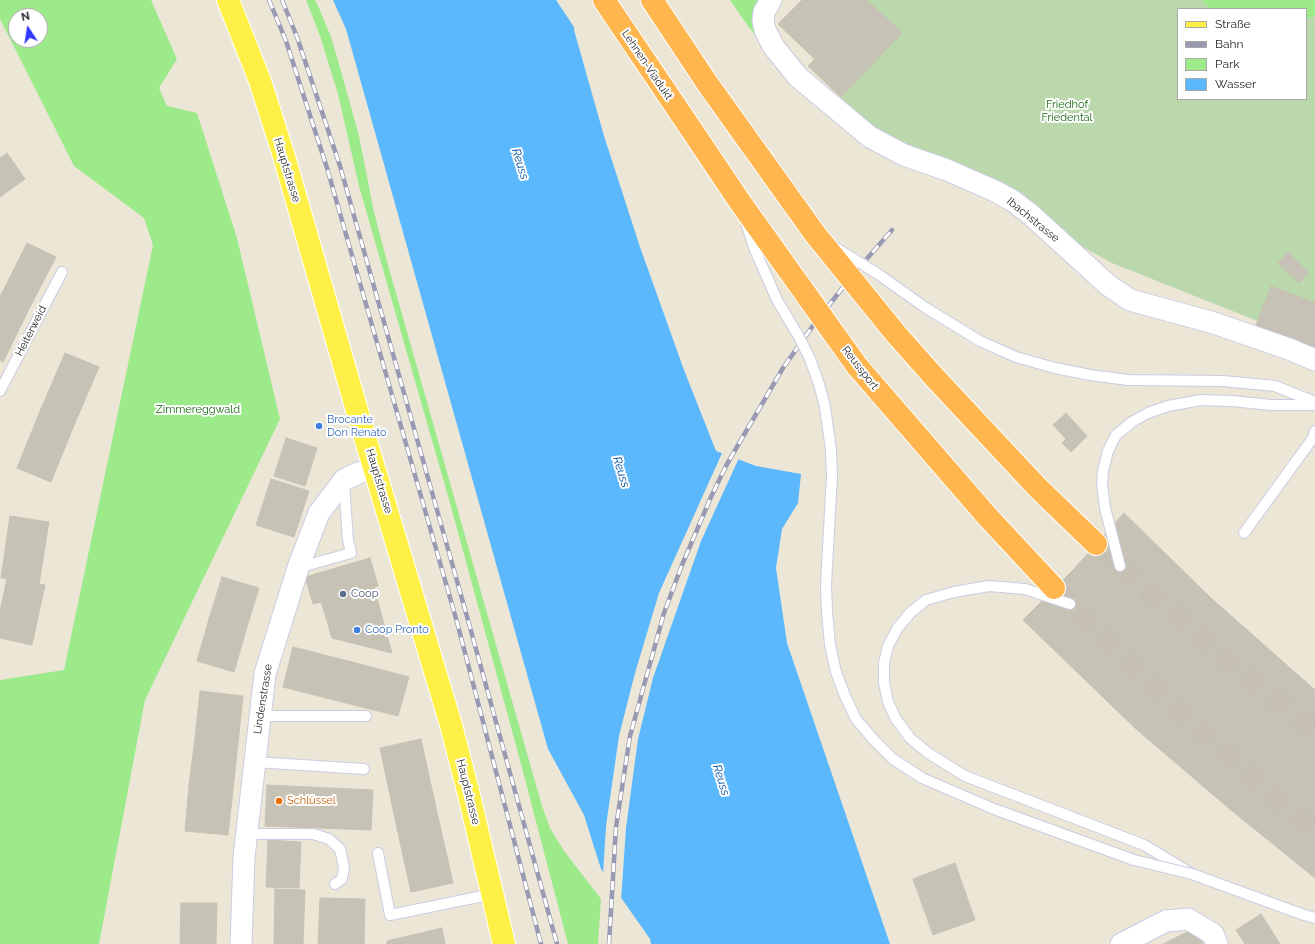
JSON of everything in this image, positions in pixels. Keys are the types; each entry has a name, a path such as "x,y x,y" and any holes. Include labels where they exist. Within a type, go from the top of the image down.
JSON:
{"highway":[{"name":"Lehnen-Viadukt","path":"604,0 691,129"},
{"path":"652,0 707,83 815,234 896,334 1038,488 1096,544"},
{"name":"Reussport","path":"691,129 740,202 857,366 986,515 1054,588"}],"main road":[{"name":"Hauptstrasse","path":"228,0 260,81 283,153 358,414 451,725 504,944"}],"street":[{"name":"Ibachstrasse","path":"771,0 764,12 763,21 765,30 773,46 798,77 870,137 904,155 947,170 1013,201 1030,214 1108,285 1130,300 1214,323 1289,349 1315,360"},
{"name":"Lindenstrasse","path":"241,944 246,834 265,674 299,565 319,513 344,480 358,473 375,468"},
{"path":"1121,944 1166,921 1188,919 1213,934 1216,944"}],"lane":[{"path":"740,202 764,273 777,300 810,359 825,407 831,450 832,476 826,584 829,638 836,672 856,719 893,759 922,778 994,809 1134,860 1192,874 1315,918"},
{"path":"815,234 878,274 926,308 980,341 1016,357 1055,368 1090,375 1128,380 1223,381 1274,386 1315,402"},
{"name":"Heiterweid","path":"0,391 62,272"},
{"path":"1120,566 1105,508 1102,484 1103,470 1108,452 1116,435 1132,422 1148,413 1168,406 1201,400 1232,401 1271,405 1315,405"},
{"path":"1244,533 1313,438 1315,431"},
{"path":"299,565 308,565 350,553 344,480"},
{"path":"1070,604 1025,589 989,586 954,592 926,600 910,613 897,629 888,646 884,663 884,683 887,696 896,719 910,738 928,753 965,776 1144,845 1192,874"},
{"path":"260,716 366,716"},
{"path":"255,762 364,769"},
{"path":"246,834 313,834 329,839 340,848 344,866 342,879 335,884"},
{"path":"378,853 390,915 493,894"}],"green space":[{"name":"Zimmereggwald","path":"0,0 151,0 177,59 159,88 167,106 197,113 237,238 280,419 145,700 99,944 0,944 0,680 64,670 153,245 144,218 74,166 15,48 48,48 48,8 8,8 8,35 0,19"},
{"path":"306,0 315,0 319,8 331,37 341,71 359,136 374,212 386,258 542,806 550,828 564,851 601,899 598,944 568,944 450,503 359,186 338,94 320,36"},
{"path":"730,0 762,0 754,34 743,19"},
{"name":"Friedhof Friedental","path":"802,0 1201,0 1209,8 1177,8 1177,100 1307,100 1307,20 1315,16 1315,344 1112,263 880,135 808,66 814,59 778,24"},
{"path":"1201,0 1315,0 1315,16 1307,20 1307,8 1209,8"}],"water":[{"name":"Reuss","path":"333,0 576,0 574,30 604,136 640,247 684,370 716,451 756,466 801,474 798,503 782,529 776,568 787,643 890,944 651,944 650,939 601,869 584,815 548,749 346,29"}],"pier":[{"path":"556,0 578,0 576,30"},
{"path":"723,451 739,458 701,541 653,678 638,739 626,828 621,901 603,875 606,826 619,736 635,673 659,593"}],"building":[{"path":"802,0 867,0 902,33 841,97 808,66 815,59 778,24"},
{"path":"7,153 25,179 0,197 0,158"},
{"path":"27,243 56,257 30,307 2,293"},
{"path":"1288,252 1309,273 1299,283 1278,263"},
{"path":"1271,286 1315,303 1315,348 1256,325"},
{"path":"2,293 30,307 3,362 0,360 0,296"},
{"path":"65,353 99,367 75,423 41,409"},
{"path":"41,409 75,423 51,482 17,468"},
{"path":"1066,413 1087,436 1071,452 1062,443 1066,439 1053,425"},
{"path":"286,438 317,448 305,486 274,476"},
{"path":"271,479 309,491 294,537 256,525"},
{"path":"1124,513 1212,599 1315,690 1315,878 1231,810 1136,729 1023,620 1074,569"},
{"path":"10,516 49,522 39,584 1,578"},
{"name":"Coop","path":"370,558 378,586 374,587 379,606 327,621 321,602 313,604 305,577"},
{"path":"222,577 259,588 246,630 209,619"},
{"path":"7,579 45,585 32,645 0,638 0,611"},
{"name":"Coop Pronto","path":"379,606 392,653 332,638 327,621"},
{"path":"209,619 246,630 234,672 197,661"},
{"path":"293,647 352,662 342,702 283,687"},
{"path":"352,662 409,677 398,716 342,702"},
{"path":"200,691 243,696 238,743 195,738"},
{"path":"195,738 238,743 233,790 189,785"},
{"path":"421,739 436,808 395,819 380,748"},
{"path":"189,785 233,790 228,835 185,831"},
{"path":"267,785 373,790 371,830 265,826"},
{"path":"436,808 453,883 411,892 395,819"},
{"path":"268,840 301,842 299,888 266,887"},
{"path":"955,863 975,920 933,935 913,879"},
{"path":"275,889 305,890 303,944 274,944"},
{"path":"320,898 365,899 364,944 318,944"},
{"path":"181,903 217,903 216,944 180,944"},
{"path":"1261,914 1280,944 1245,944 1236,930"},
{"path":"442,928 445,944 387,944 387,941"},
{"path":"1195,928 1203,944 1163,944"}],"tunnel":[{"path":"1096,544 1242,673 1315,731"},
{"path":"1054,588 1170,703 1315,832"}],"railway":[{"path":"269,0 286,41 327,168 457,622 541,944"},
{"path":"282,0 297,37 340,166 468,620 557,944"},
{"path":"609,944 616,827 630,736 664,613 682,565 727,464 783,368 812,327 851,277 892,230"}],"place":[{"name":"Brocante Don Renato","path":"319,426"},
{"name":"Coop","path":"343,594"},
{"name":"Coop Pronto","path":"357,630"},
{"name":"Schlüssel","path":"279,801"}]}
